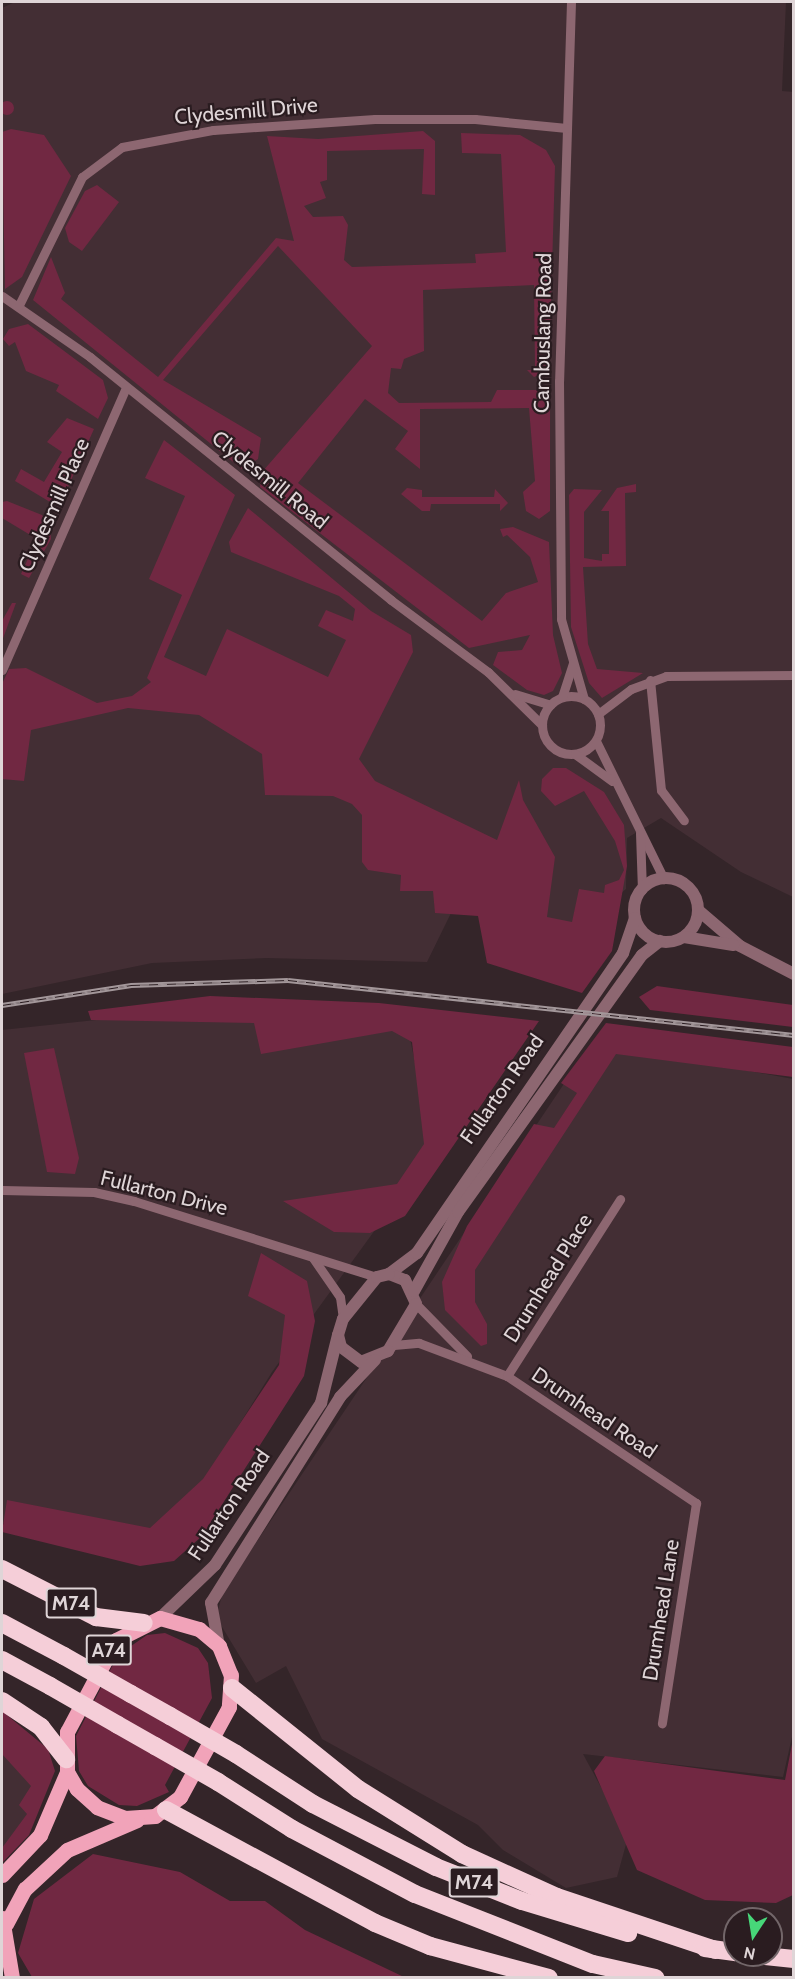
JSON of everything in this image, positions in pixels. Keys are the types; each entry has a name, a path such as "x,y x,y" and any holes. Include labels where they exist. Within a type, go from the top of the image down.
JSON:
{"highway":[{"name":"M74","path":"2,1569 96,1617 152,1621"},
{"name":"M74","path":"2,1623 236,1754 313,1804 458,1876 628,1933 723,1951"},
{"name":"M74","path":"2,1660 218,1782 292,1829 425,1899 594,1964 655,1977"},
{"name":"M74","path":"232,1688 358,1789 462,1854 557,1897 716,1950"},
{"path":"2,1701 56,1741 67,1766"},
{"path":"166,1810 375,1923 430,1946 549,1977"}],"main road":[{"name":"A74","path":"152,1621 199,1629 219,1646"},
{"name":"Fullarton Road","path":"2,1875 40,1835 67,1766 67,1732 102,1658 116,1640 152,1621"},
{"name":"Fullarton Road","path":"219,1646 232,1688"},
{"path":"12,1977 2,1949 4,1921 26,1889 67,1850 166,1810 187,1787 221,1727 232,1688"},
{"path":"67,1766 97,1808 140,1819"}],"street":[{"name":"Cambuslang Road","path":"571,2 559,381 561,619 584,699"},
{"name":"Clydesmill Drive","path":"19,305 82,177 122,147 213,130 375,119 475,119 567,128"},
{"name":"Clydesmill Road","path":"2,296 19,305 126,387 515,694 542,725"},
{"name":"Clydesmill Place","path":"2,670 126,387"},
{"path":"573,663 562,697 550,705 542,725 551,746 575,754 619,786"},
{"path":"598,714 650,680 794,675"},
{"path":"650,680 661,790 684,820"},
{"name":"Clydesmill Road","path":"515,694 550,705"},
{"path":"562,697 584,699 598,714 596,741 663,879 690,889 698,910 740,946 794,974"},
{"path":"575,754 596,741"},
{"path":"640,828 642,890 636,918 644,933 660,941 684,937 740,946"},
{"path":"642,890 663,879"},
{"path":"684,937 698,910"},
{"name":"Fullarton Road","path":"152,1621 215,1565 321,1403 343,1319 383,1276 417,1253 623,953 636,918"},
{"name":"Fullarton Road","path":"414,1291 458,1212 642,955 660,941"},
{"name":"Fullarton Drive","path":"2,1190 94,1192 134,1201 313,1258 383,1276"},
{"name":"Drumhead Place","path":"507,1376 620,1199"},
{"path":"313,1258 340,1297 343,1319"},
{"path":"383,1276 405,1280 414,1291 416,1305 469,1358"},
{"path":"394,1345 416,1305"},
{"path":"338,1335 351,1357 375,1360"},
{"path":"394,1345 419,1343 469,1358"},
{"name":"Fullarton Road","path":"219,1646 211,1603 340,1398 375,1360 394,1345"},
{"name":"Drumhead Road","path":"469,1358 507,1376 696,1503"},
{"name":"Drumhead Lane","path":"662,1723 696,1503"}],"shaded area":[{"path":"15,2 786,2 782,91 794,92 793,897 741,872 661,818 627,838 626,889 576,931 452,911 427,962 267,958 152,963 2,994 2,8"},
{"path":"4,101 10,101 14,108 10,115 4,115 0,111 0,105"},
{"path":"11,129 44,135 71,176 22,277 5,289 2,132"},
{"path":"423,131 435,141 435,195 422,194 424,149 327,151 327,180 320,182 326,198 304,206 313,217 343,216 348,225 344,260 352,267 476,263 475,254 506,252 501,154 462,153 461,133 520,135 546,150 555,166 549,371 534,377 527,370 535,370 534,285 423,290 424,351 404,359 401,369 391,368 388,393 399,403 491,402 497,390 543,390 550,396 550,511 539,519 526,511 523,492 535,481 529,408 420,409 420,469 395,449 408,431 365,399 298,483 482,621 506,593 538,582 530,557 507,535 503,537 500,529 513,527 549,542 553,635 562,673 553,691 544,695 527,690 493,665 498,652 522,650 530,635 469,648 260,487 262,472 372,346 278,246 163,380 261,438 258,459 242,469 33,300 51,257 65,293 61,299 158,377 276,238 294,241 267,136 318,139"},
{"path":"97,185 119,202 82,251 69,242 65,228 85,191"},
{"path":"28,324 103,380 108,398 98,419 56,391 59,385 26,371 15,342 9,346 3,339 9,329"},
{"path":"67,418 94,429 63,498 50,502 15,481 21,469 44,482 62,452 47,442"},
{"path":"164,440 235,495 164,657 206,676 227,629 328,677 346,640 318,626 326,610 353,621 355,609 339,596 231,552 229,542 248,508 371,611 411,635 413,652 359,759 375,781 497,840 519,780 523,800 555,857 547,917 572,922 579,889 604,893 605,885 619,880 624,870 615,841 584,791 555,806 541,791 542,779 553,768 566,768 604,792 624,825 627,866 612,951 582,993 487,963 478,916 435,913 433,891 400,891 401,875 368,870 362,862 362,815 352,804 333,796 265,795 262,754 199,715 128,708 31,730 24,781 2,779 2,684 9,669 26,668 97,703 132,696 151,682 147,678 182,595 149,579 185,496 145,478"},
{"path":"636,484 636,492 625,493 626,566 583,567 588,644 597,669 643,673 602,698 589,683 571,627 569,495 574,489 602,490 584,512 584,558 602,561 602,554 609,554 609,511 601,511 617,488"},
{"path":"407,488 422,490 422,497 494,497 495,489 508,503 500,511 500,504 431,504 430,511 422,511 401,494"},
{"path":"7,501 42,515 50,526 51,539 29,578 21,574 37,539 2,518 2,502"},
{"path":"12,603 16,603 2,641 2,621"},
{"path":"657,986 793,1005 793,1027 650,1010 639,997"},
{"path":"210,996 379,1003 539,1021 405,1216 370,1233 334,1232 283,1201 397,1184 424,1144 412,1042 392,1031 261,1054 254,1023 91,1020 88,1011"},
{"path":"199,1009 405,1014 433,1150 272,1372 176,1526 131,1549 2,1523 2,1030"},
{"path":"606,1023 793,1047 793,1077 616,1054 475,1270 475,1302 487,1324 487,1344 481,1346 445,1310 442,1282 467,1226 534,1124 554,1128 577,1093 561,1083"},
{"path":"592,1042 793,1079 794,1728 783,1777 583,1754 628,1837 617,1877 566,1888 503,1850 478,1825 322,1739 286,1666 256,1683 216,1617 223,1592"},
{"path":"54,1048 79,1158 75,1174 47,1172 24,1053"},
{"path":"261,1253 307,1281 315,1321 304,1376 202,1536 174,1561 140,1566 2,1532 7,1500 150,1528 203,1479 279,1365 285,1315 248,1296"},
{"path":"165,1633 198,1648 208,1663 212,1698 165,1785 169,1792 137,1806 119,1805 88,1786 79,1771 76,1736 118,1655 147,1635"},
{"path":"2,1711 48,1749 55,1771 29,1835 2,1863 2,1848 27,1814 19,1805 31,1786 2,1754"},
{"path":"2,1728 42,1795 2,1856"},
{"path":"793,1739 793,1895 776,1903 705,1900 637,1870 594,1771 605,1756 785,1780"},
{"path":"93,1854 180,1872 230,1901 265,1901 305,1930 404,1977 32,1977 18,1953 34,1899"}],"railway":[{"path":"2,1005 131,985 288,980 794,1035"}]}
